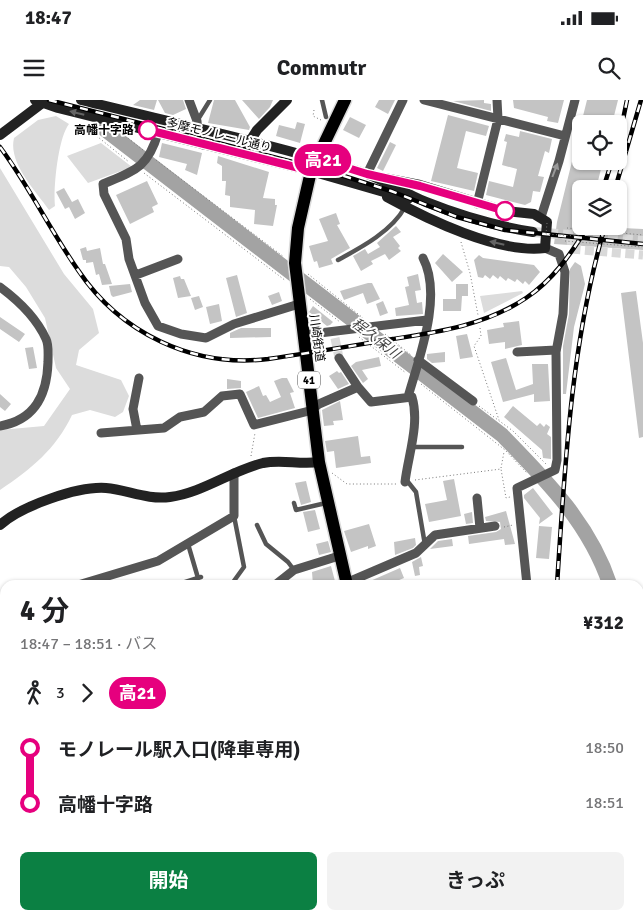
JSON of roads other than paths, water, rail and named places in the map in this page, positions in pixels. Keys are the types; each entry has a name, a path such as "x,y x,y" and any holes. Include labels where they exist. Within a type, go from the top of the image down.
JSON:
{"main road":[{"name":"多摩モノレール通り","path":"81,100 112,104 198,125 249,141 316,158 367,174 426,202"},
{"path":"244,155 249,141 257,130 287,100"},
{"name":"川崎街道","path":"346,100 311,171 298,228 293,286 303,300 303,335 319,462 339,556 347,580"},
{"name":"多摩モノレール通り","path":"41,101 426,202 502,227 533,232"},
{"path":"0,135 41,101"},
{"path":"367,174 420,186 477,204 544,220 548,227 545,248 535,250 497,243 460,232 405,207 370,188"},
{"path":"0,525 26,509 85,490 107,488 147,497 169,497 187,493 248,467 277,461 319,462"},
{"path":"71,920 110,920"}],"street":[{"path":"189,100 198,125 198,134 203,145"},
{"path":"367,174 403,100"},
{"path":"424,100 566,136"},
{"path":"477,204 498,119 497,100"},
{"path":"544,220 575,100"},
{"path":"158,133 149,156 139,168 103,184 104,194 126,239 129,259 145,303 158,326 181,334 206,338 234,324 303,300"},
{"path":"527,580 517,488 552,471 556,460 556,350 563,314 565,272 559,254 545,248"},
{"path":"408,397 435,282 422,258"},
{"path":"136,275 178,259"},
{"path":"0,288 20,302 38,324 47,341 48,358 45,391 35,406 19,421 0,426"},
{"path":"303,335 335,334 350,330 427,320"},
{"path":"517,352 556,350"},
{"path":"339,358 358,387 371,402 412,397 414,406 407,482"},
{"path":"418,360 472,401"},
{"path":"137,430 133,409 139,378"},
{"path":"101,433 171,426 180,417 197,415 204,412 222,396 228,394 240,394 254,425 290,417 358,387"},
{"path":"95,580 158,561 234,516 234,473"},
{"path":"477,498 480,528"},
{"path":"357,580 416,554 435,535 495,526"},
{"path":"281,580 294,570 339,556"}],"lane":[{"path":"198,125 210,100"},
{"path":"322,100 323,119"},
{"path":"338,260 371,240 399,217 405,207"},
{"path":"411,447 462,447"},
{"path":"407,482 418,500 425,545"},
{"path":"294,504 296,510 327,503"},
{"path":"234,516 244,567 235,580"},
{"path":"257,525 266,544 288,562 294,570"},
{"path":"188,542 200,578 193,580"}],"waterway":[{"name":"程久保川","path":"103,128 502,435 550,486 579,523 591,542 608,580"}],"tunnel":[{"path":"533,232 643,241"},
{"path":"572,236 571,249 643,255"},
{"path":"335,338 339,358"}],"railway":[{"path":"49,100 328,171 391,191 457,217 505,230 643,244"},
{"path":"624,115 627,100"},
{"path":"618,180 641,100"},
{"path":"0,147 78,270 95,292 115,312 161,342 213,358 240,360 268,359 428,333 478,321 511,307 536,291 561,266 582,235"},
{"path":"606,180 609,170"},
{"path":"557,580 571,404 584,314 603,235"}],"place":[{"name":"高幡十字路","path":"148,130"}]}
